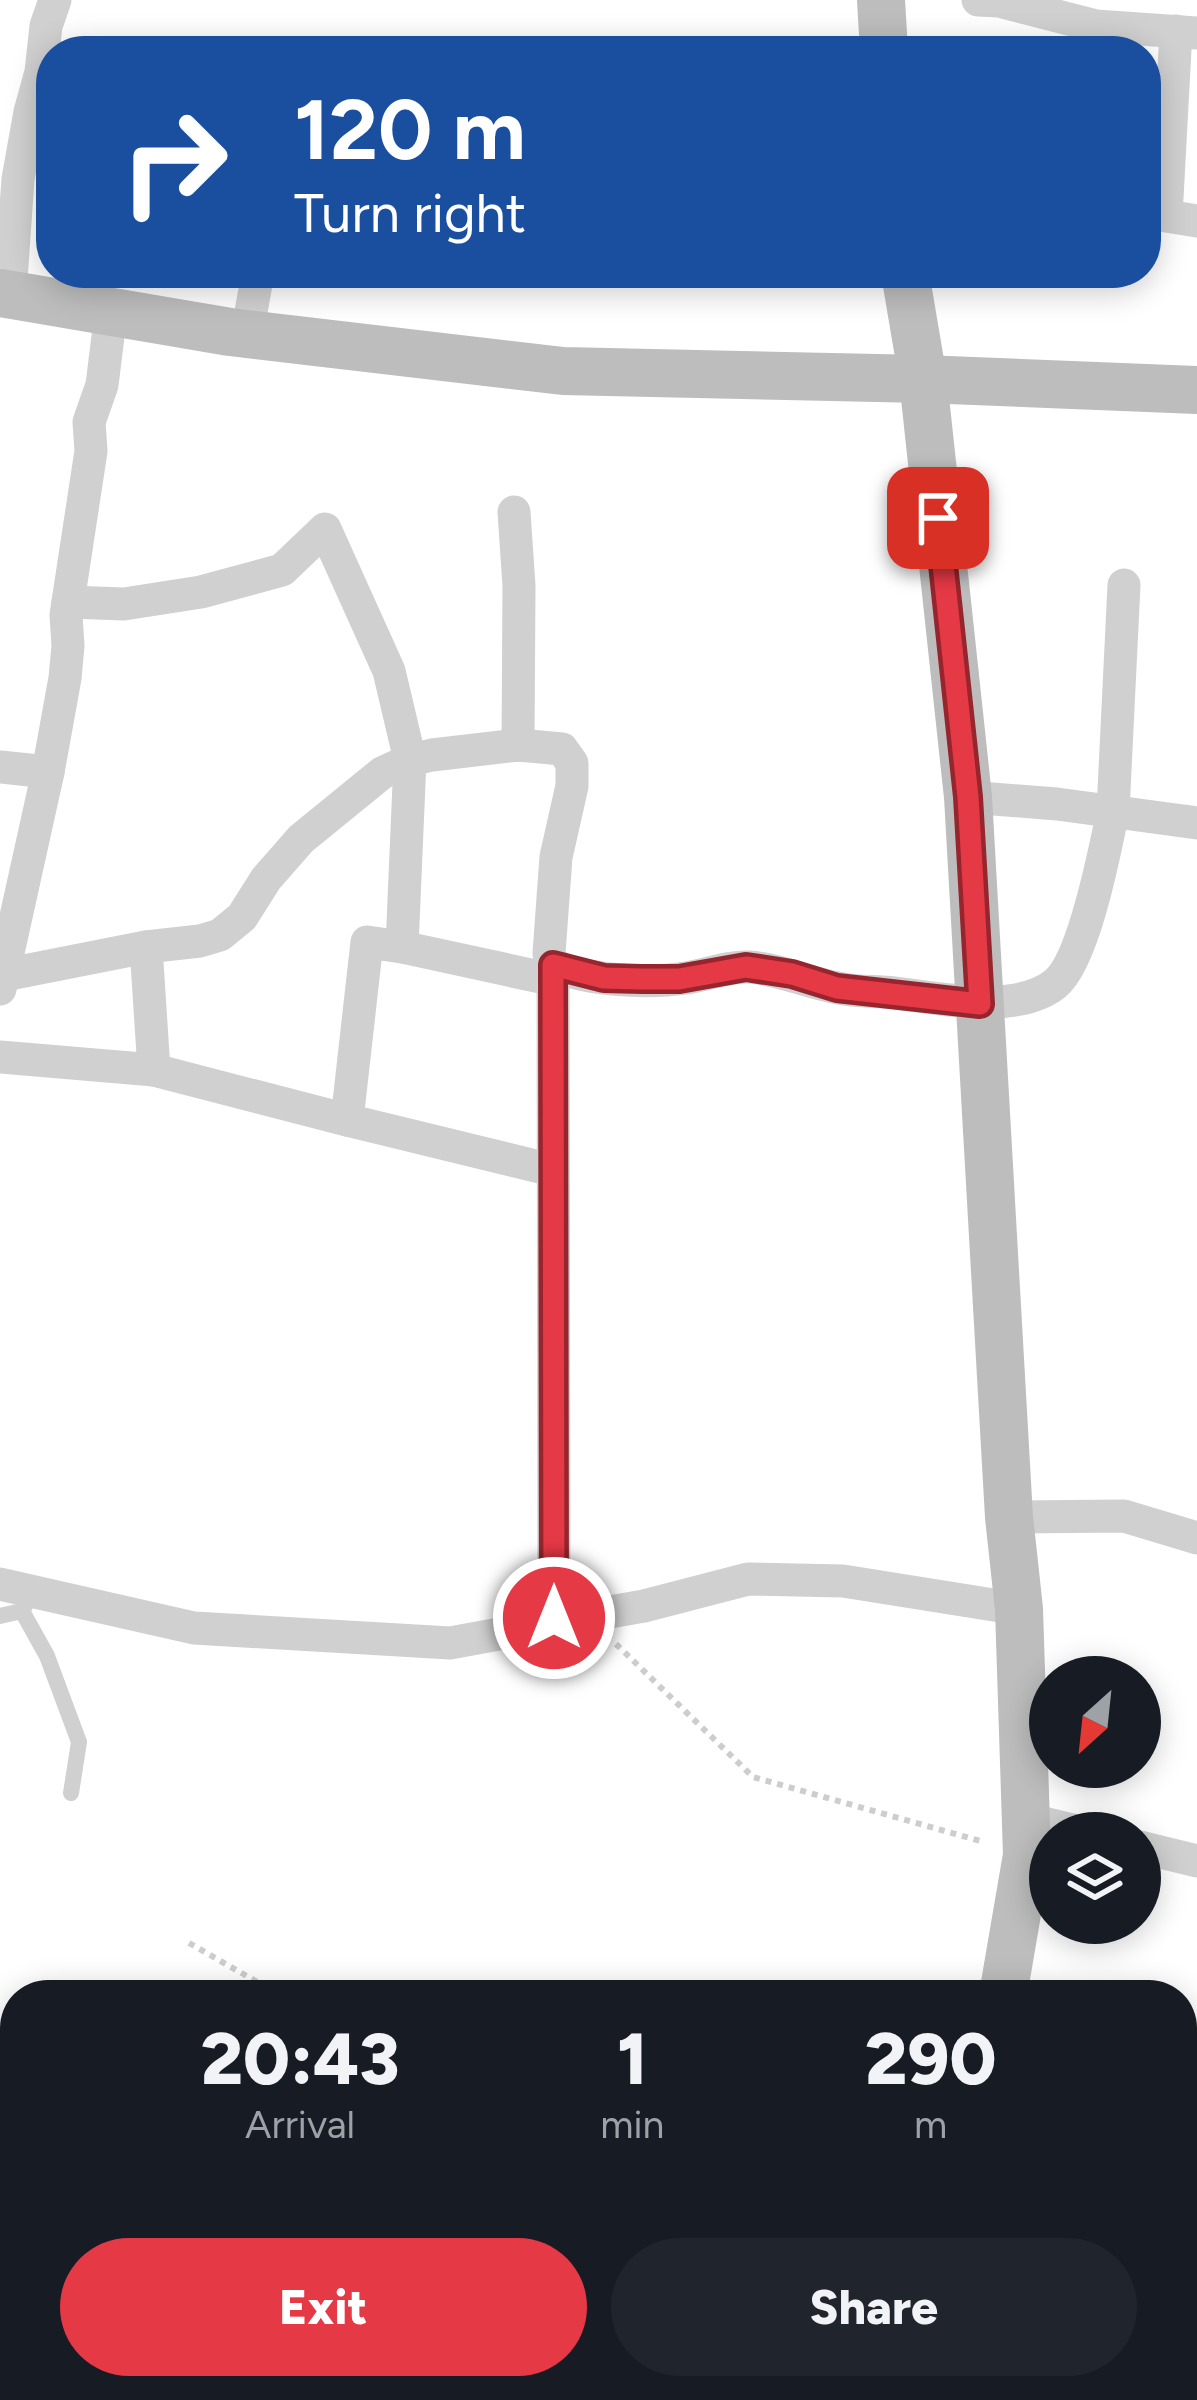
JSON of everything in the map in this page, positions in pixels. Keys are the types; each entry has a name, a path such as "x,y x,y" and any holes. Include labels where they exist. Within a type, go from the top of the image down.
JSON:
{"street":[{"path":"45,36 56,0"},
{"path":"881,0 883,36"},
{"path":"978,0 1096,26 1187,32 1170,218"},
{"path":"36,95 18,179 5,294 248,334 563,371 1197,390"},
{"path":"248,334 256,288"},
{"path":"908,288 923,379 968,797 1009,1516 1019,1609 1027,1837 1006,1980"},
{"path":"111,312 102,385 89,422 91,451 68,602 65,678 2,982 220,934 242,917 266,879 301,839 382,773 410,760 518,745 562,749 572,763 572,786 556,857 549,953 554,973 552,1170 571,1617"},
{"path":"514,512 519,586 518,745"},
{"path":"68,602 124,604 201,592 282,570 325,530 388,670 410,760 403,947"},
{"path":"347,1120 367,942 604,978 679,979 746,967 837,988 980,1004 1051,988 1066,974 1088,916 1113,812 1124,585"},
{"path":"0,767 48,772"},
{"path":"968,797 1197,823"},
{"path":"146,947 154,1070"},
{"path":"0,1058 154,1070 552,1170"},
{"path":"1009,1516 1124,1516 1197,1538"},
{"path":"18,1596 194,1628 450,1643 644,1606 748,1580 843,1581 1019,1609"},
{"path":"1161,1852 1197,1861"}],"lane":[{"path":"0,1616 18,1596 47,1656 79,1742 71,1793"}],"path":[{"path":"571,1617 753,1777 1027,1837"},
{"path":"189,1943 254,1980"}],"route":[{"path":"554,1618 553,965 604,978 642,979 679,979 746,967 837,988 980,1004 968,797 938,518"}]}
